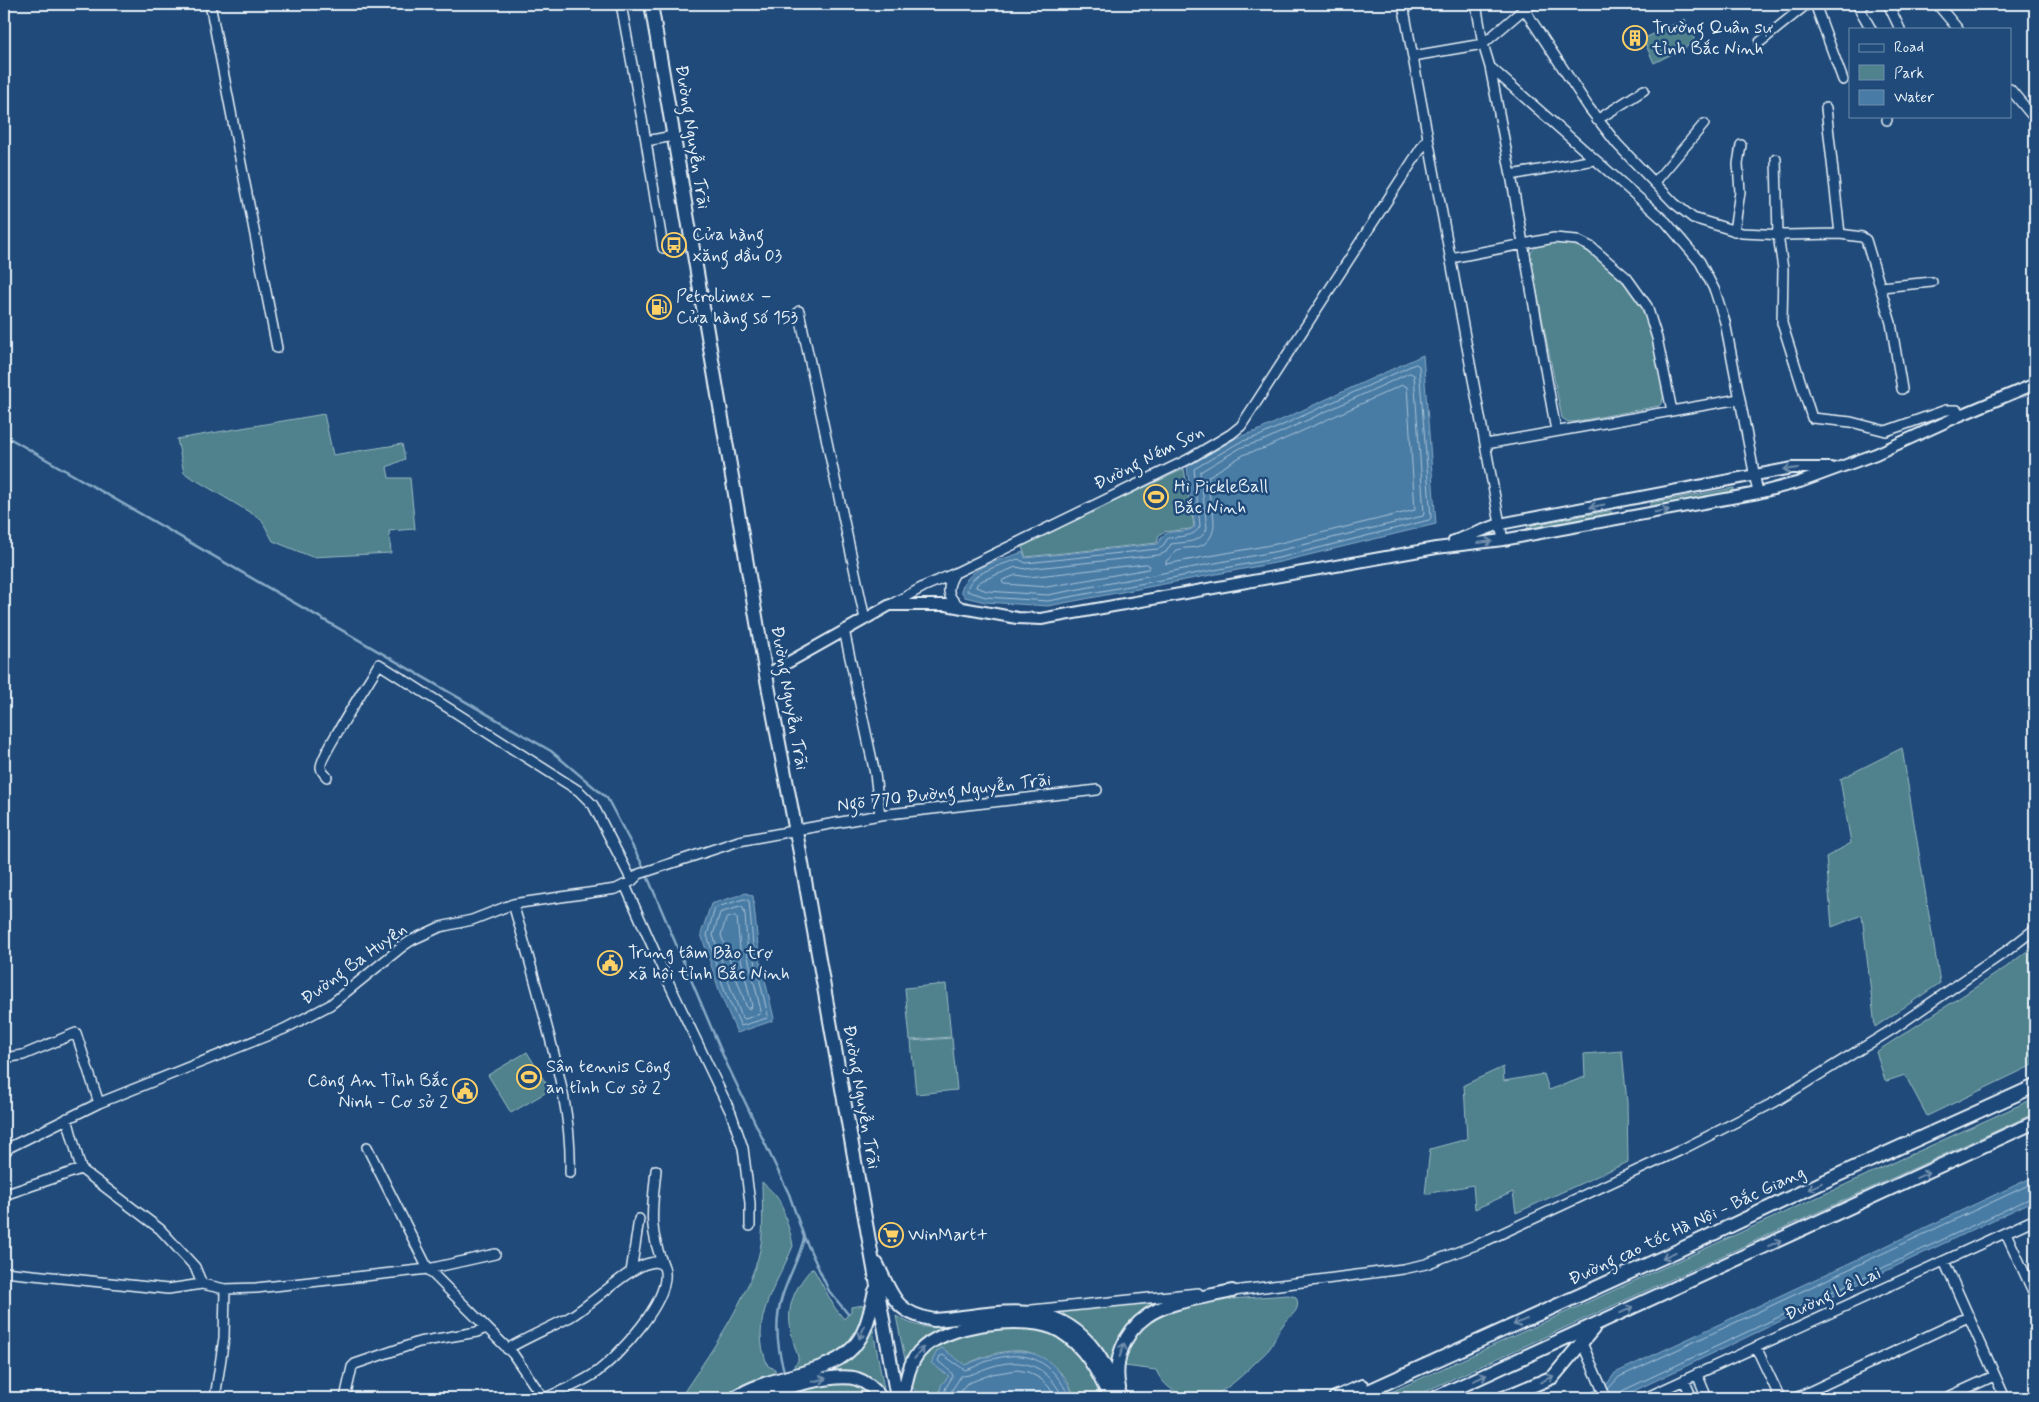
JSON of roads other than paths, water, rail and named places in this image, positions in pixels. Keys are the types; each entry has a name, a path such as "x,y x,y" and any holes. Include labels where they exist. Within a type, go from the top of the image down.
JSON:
{"highway":[{"name":"Đường Nguyễn Trãi","path":"651,4 766,675 796,830 897,1398"},
{"path":"1838,1175 1876,1153 2035,1078"},
{"name":"Đường cao tốc Hà Nội - Bắc Giang","path":"1353,1398 2035,1086"},
{"path":"1435,1398 2035,1122"},
{"path":"872,1253 895,1300 907,1312 921,1318 934,1320 1026,1311 1059,1319 1081,1336 1101,1359 1118,1398"},
{"path":"735,1398 756,1387 828,1365 849,1352 862,1335 877,1286"},
{"path":"1118,1398 1117,1372 1120,1351 1127,1338 1147,1315 1161,1308 1232,1291"},
{"path":"903,1398 909,1369 918,1353 928,1344 943,1335 959,1330 1010,1321 1041,1324 1060,1331 1082,1350 1118,1398"},
{"path":"1502,1398 1553,1376 1596,1325"},
{"path":"1335,1398 1390,1373 1430,1363"},
{"path":"756,1398 791,1387 838,1377 858,1379 875,1390 881,1398"}],"main road":[{"path":"890,605 928,604 1017,618 1041,619 1436,548 1503,540 1629,517 1800,482 1889,448 2035,384"},
{"path":"1436,548 1500,524 1792,468 1840,468"},
{"path":"1626,500 1629,517"},
{"name":"Đường Ném Sơn","path":"766,675 890,605"}],"street":[{"path":"210,4 277,348"},
{"path":"621,4 664,248"},
{"path":"1403,4 1503,540"},
{"path":"1476,4 1524,243 1556,431"},
{"path":"1413,56 1483,44 1524,9 1533,4"},
{"path":"1760,42 1807,4"},
{"path":"1815,4 1843,80"},
{"path":"1864,4 1859,8 1870,28"},
{"path":"1888,4 1900,28"},
{"path":"1937,4 1957,28"},
{"path":"1524,9 1589,108 1617,144 1674,203 1693,218 1734,231 1778,235 1840,234 1862,237 1866,240 1891,323 1902,389"},
{"path":"1490,68 1666,222 1690,248 1707,273 1721,306 1725,322 1758,492"},
{"path":"1596,120 1644,90"},
{"path":"2012,91 2035,119"},
{"path":"1826,108 1840,234"},
{"path":"1654,182 1704,124"},
{"path":"646,141 673,136"},
{"name":"Đường Ném Sơn","path":"890,605 924,586 956,573 1187,460 1241,426 1427,139"},
{"path":"1734,231 1740,192 1738,164 1741,145"},
{"path":"1776,159 1778,235 1783,269 1782,324 1812,418 1851,422 1890,430 1946,410 1957,410 1961,415"},
{"path":"1511,175 1594,160"},
{"path":"1451,258 1554,238 1577,240 1591,247 1627,278 1640,294 1653,322 1672,411"},
{"path":"1881,287 1932,282"},
{"path":"799,311 865,619"},
{"path":"1486,444 1740,399"},
{"path":"1884,430 1889,448"},
{"path":"956,573 949,583 950,596 953,601 964,609"},
{"path":"844,630 875,774 880,815"},
{"path":"327,777 321,765 330,744 379,664 579,791 593,805 632,880 666,977 731,1113 743,1148 749,1196 750,1226"},
{"name":"Ngõ 770 Đường Nguyễn Trãi","path":"796,830 880,815 1097,790"},
{"name":"Đường Ba Huyện","path":"4,1153 10,1147 99,1103 284,1029 314,1015 340,998 412,940 440,927 472,920 513,904 616,889 659,867 740,841 796,830"},
{"path":"513,904 554,1051 565,1101 571,1147 570,1174"},
{"path":"1026,1311 1232,1291 1404,1270 1426,1264 1481,1243 1679,1151 1775,1102 1893,1029 2008,950 2035,928"},
{"path":"4,1058 23,1055 76,1032 99,1103"},
{"path":"67,1118 81,1169 160,1230 195,1267 202,1284"},
{"path":"367,1146 428,1269 508,1349 544,1398 595,1373 631,1340 661,1294 666,1276 651,1224 656,1170"},
{"path":"4,1195 81,1169"},
{"path":"631,1272 639,1219"},
{"name":"Đường Lê Lai","path":"1645,1398 2035,1219"},
{"path":"2006,1233 2035,1296"},
{"path":"4,1272 168,1289 202,1284 225,1289 256,1288 428,1269 495,1254"},
{"path":"1944,1261 2005,1398"},
{"path":"508,1349 531,1335 570,1317 631,1272 650,1262 657,1262 664,1267"},
{"path":"216,1398 224,1338 225,1289"},
{"path":"1796,1398 1968,1317"},
{"path":"345,1398 352,1367 355,1364 418,1342 477,1332 486,1328"},
{"path":"1582,1342 1606,1398"},
{"path":"1756,1347 1780,1398"},
{"path":"1697,1374 1707,1398"},
{"path":"1946,1398 1994,1376"},
{"path":"1684,1380 1692,1398"}],"water":[{"path":"1423,355 1436,524 1280,562 1048,606 985,602 965,597 961,591 970,575 986,565 1023,552 1025,558 1158,544 1165,534 1190,530 1195,527 1187,467 1238,437 1257,431"},
{"path":"746,893 753,896 759,955 774,1018 772,1021 737,1033 720,993 701,934 711,904"},
{"path":"2035,1176 2035,1200 1619,1398 1580,1398 1607,1384 1615,1373"},
{"path":"942,1348 965,1365 1001,1354 1030,1353 1043,1358 1055,1367 1075,1398 939,1398 941,1385 949,1376 931,1363 937,1351"}],"waterway":[{"path":"4,435 551,751 607,798 643,866 725,1060 789,1194 804,1237 829,1291 848,1314"},
{"path":"784,1371 778,1344 778,1316 784,1290 804,1238"}],"place":[{"name":"Trường Quân sự tỉnh Bắc Ninh","path":"1635,38"},
{"name":"Cửa hàng xăng dầu 03","path":"674,245"},
{"name":"Petrolimex – Cửa hàng số 153","path":"659,307"},
{"name":"Hi PickleBall Bắc Ninh","path":"1156,497"},
{"name":"Trung tâm Bảo trợ xã hội tỉnh Bắc Ninh","path":"610,963"},
{"name":"Sân tennis Công an tỉnh Cơ sở 2","path":"529,1077"},
{"name":"Công An Tỉnh Bắc Ninh - Cơ sở 2","path":"465,1091"},
{"name":"WinMart+","path":"891,1235"}]}
